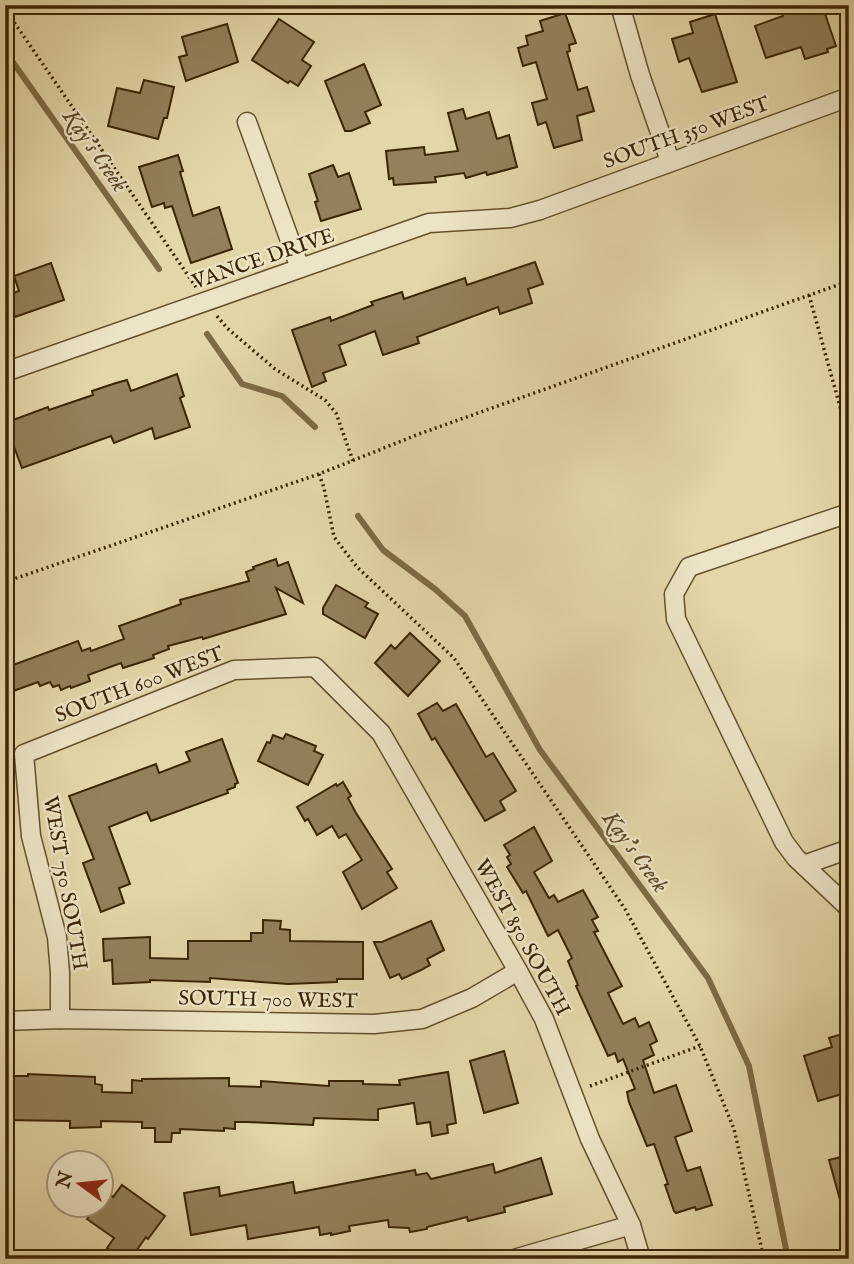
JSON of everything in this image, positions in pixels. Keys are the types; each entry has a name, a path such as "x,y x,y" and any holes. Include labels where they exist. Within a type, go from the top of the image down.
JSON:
{"street":[{"path":"620,5 640,75 670,161"},
{"name":"SOUTH 350 WEST","path":"540,211 849,97"},
{"path":"247,121 300,268"},
{"name":"VANCE DRIVE","path":"5,372 429,223 510,218 540,211"},
{"path":"849,513 689,567 674,594 676,619 784,842 849,908"},
{"name":"SOUTH 600 WEST","path":"24,754 234,670 315,667"},
{"name":"WEST 850 SOUTH","path":"315,667 381,733 518,971 544,1019 590,1139 631,1225 641,1259"},
{"name":"WEST 750 SOUTH","path":"24,754 31,836 57,937 60,1019"},
{"path":"804,864 849,849"},
{"name":"SOUTH 700 WEST","path":"5,1021 60,1019 374,1024 422,1018 472,998 518,971"},
{"path":"514,1259 631,1225"}],"path":[{"path":"5,9 192,282"},
{"path":"5,582 318,474 432,429 849,281"},
{"path":"809,295 849,439"},
{"path":"216,315 227,328 275,369 325,400 336,413 353,461"},
{"path":"318,474 324,488 334,537 357,568 454,658 625,909 700,1046 734,1129 764,1259"},
{"path":"573,1092 700,1046"}],"building":[{"path":"789,5 822,5 836,46 827,49 828,52 805,59 801,47 766,58 755,26 783,16 780,8"},
{"path":"565,13 576,43 569,45 570,51 567,52 578,90 587,87 594,111 577,116 582,140 554,148 546,122 538,125 532,103 547,99 536,62 523,66 518,48 528,45 526,36 543,31 540,21"},
{"path":"715,14 737,82 702,92 689,58 679,62 672,39 693,33 690,22"},
{"path":"279,19 314,42 302,60 311,66 298,86 290,81 288,83 252,60"},
{"path":"227,24 238,62 186,81 179,57 187,55 182,37"},
{"path":"364,64 381,105 365,112 370,123 345,131 325,81"},
{"path":"144,80 174,87 167,118 164,118 158,139 108,126 117,88 140,93"},
{"path":"463,109 466,119 489,112 497,139 509,135 517,167 487,175 486,172 466,178 464,173 435,177 436,182 394,185 393,178 389,179 386,151 424,147 425,155 458,151 448,113"},
{"path":"178,155 183,171 180,172 193,216 219,207 232,249 191,263 172,206 165,208 164,203 152,207 139,167"},
{"path":"333,165 338,177 349,173 361,209 321,221 309,174"},
{"path":"535,262 543,284 528,289 532,303 500,314 498,307 417,337 419,343 383,355 375,331 339,345 346,365 323,373 326,381 312,387 292,330 330,317 331,321 373,305 371,302 402,292 404,299 465,278 467,285"},
{"path":"51,263 64,300 15,317 8,295 19,291 14,276"},
{"path":"177,374 184,396 180,398 190,427 155,439 152,428 114,443 111,436 22,468 14,447 5,450 5,423 48,407 49,410 93,395 92,391 116,383 127,380 131,391"},
{"path":"276,559 278,566 288,562 303,603 276,588 286,614 203,639 202,637 168,646 169,649 153,655 154,658 123,668 121,663 88,675 90,681 71,688 70,686 61,690 59,685 53,687 50,682 40,686 38,682 5,694 5,668 78,641 82,651 90,648 91,651 124,639 119,626 181,604 180,600 249,581 246,572"},
{"path":"336,585 368,603 365,607 378,614 365,638 323,614 323,608"},
{"path":"410,633 440,661 408,696 375,663 391,645 395,649"},
{"path":"437,703 443,711 456,704 486,757 493,753 516,791 500,801 505,810 485,821 418,714"},
{"path":"286,734 316,746 314,751 323,755 308,785 258,761 273,735 283,739"},
{"path":"222,739 238,783 227,790 228,793 151,821 147,812 109,827 130,884 119,888 124,903 101,912 83,863 94,859 69,796 156,764 159,773 190,761 186,752"},
{"path":"343,782 356,813 392,869 387,872 397,888 362,909 343,872 362,860 346,834 339,838 332,826 317,835 297,807"},
{"path":"534,827 552,861 534,872 549,898 554,895 558,902 583,890 598,917 592,920 598,931 594,932 622,986 608,993 623,1024 635,1018 639,1027 649,1022 657,1041 650,1045 654,1055 643,1060 654,1093 676,1085 692,1131 675,1137 687,1171 700,1167 712,1205 696,1210 695,1207 676,1213 674,1211 654,1144 647,1146 629,1102 627,1092 635,1089 623,1059 618,1062 615,1053 608,1056 576,986 578,985 568,961 572,958 558,930 548,936 526,891 523,893 507,867 511,864 507,857 510,855 504,845"},
{"path":"263,920 281,921 280,929 290,930 290,941 363,942 363,979 288,984 210,978 210,982 150,980 113,984 112,960 104,961 103,939 150,937 150,958 188,959 188,941 251,941 251,933 263,933"},
{"path":"431,921 444,950 427,959 430,965 421,970 402,979 399,974 390,978 374,942 382,942"},
{"path":"849,1032 849,1092 818,1101 804,1056 832,1047 829,1038"},
{"path":"504,1051 518,1103 484,1113 470,1061"},
{"path":"448,1072 456,1123 447,1125 448,1133 432,1136 430,1122 417,1124 414,1103 378,1109 378,1120 314,1118 313,1125 235,1122 235,1129 224,1128 224,1131 180,1129 180,1133 172,1133 171,1142 155,1142 155,1128 142,1128 142,1122 101,1121 101,1127 70,1128 70,1121 5,1120 5,1076 28,1074 95,1077 95,1084 102,1085 102,1092 132,1093 132,1080 142,1079 229,1078 229,1086 261,1087 261,1081 329,1086 329,1081 400,1085 399,1080"},
{"path":"849,1155 849,1213 844,1214 829,1160"},
{"path":"541,1158 552,1194 504,1207 505,1212 468,1221 467,1217 410,1232 409,1228 389,1227 388,1220 349,1226 350,1231 331,1235 320,1235 319,1227 248,1239 246,1225 191,1235 184,1193 219,1187 220,1196 293,1182 295,1193 415,1170 416,1175 427,1173 431,1179 493,1164 495,1173"},
{"path":"122,1185 165,1216 148,1239 146,1237 127,1259 122,1259 107,1248 114,1238 87,1219 116,1218 116,1193"}],"waterway":[{"name":"Kay's Creek","path":"5,51 159,269"},
{"name":"Kay's Creek","path":"207,334 242,384 282,396 315,427"},
{"name":"Kay's Creek","path":"358,516 383,550 435,589 465,616 540,750 708,978 749,1066 788,1259"}]}
